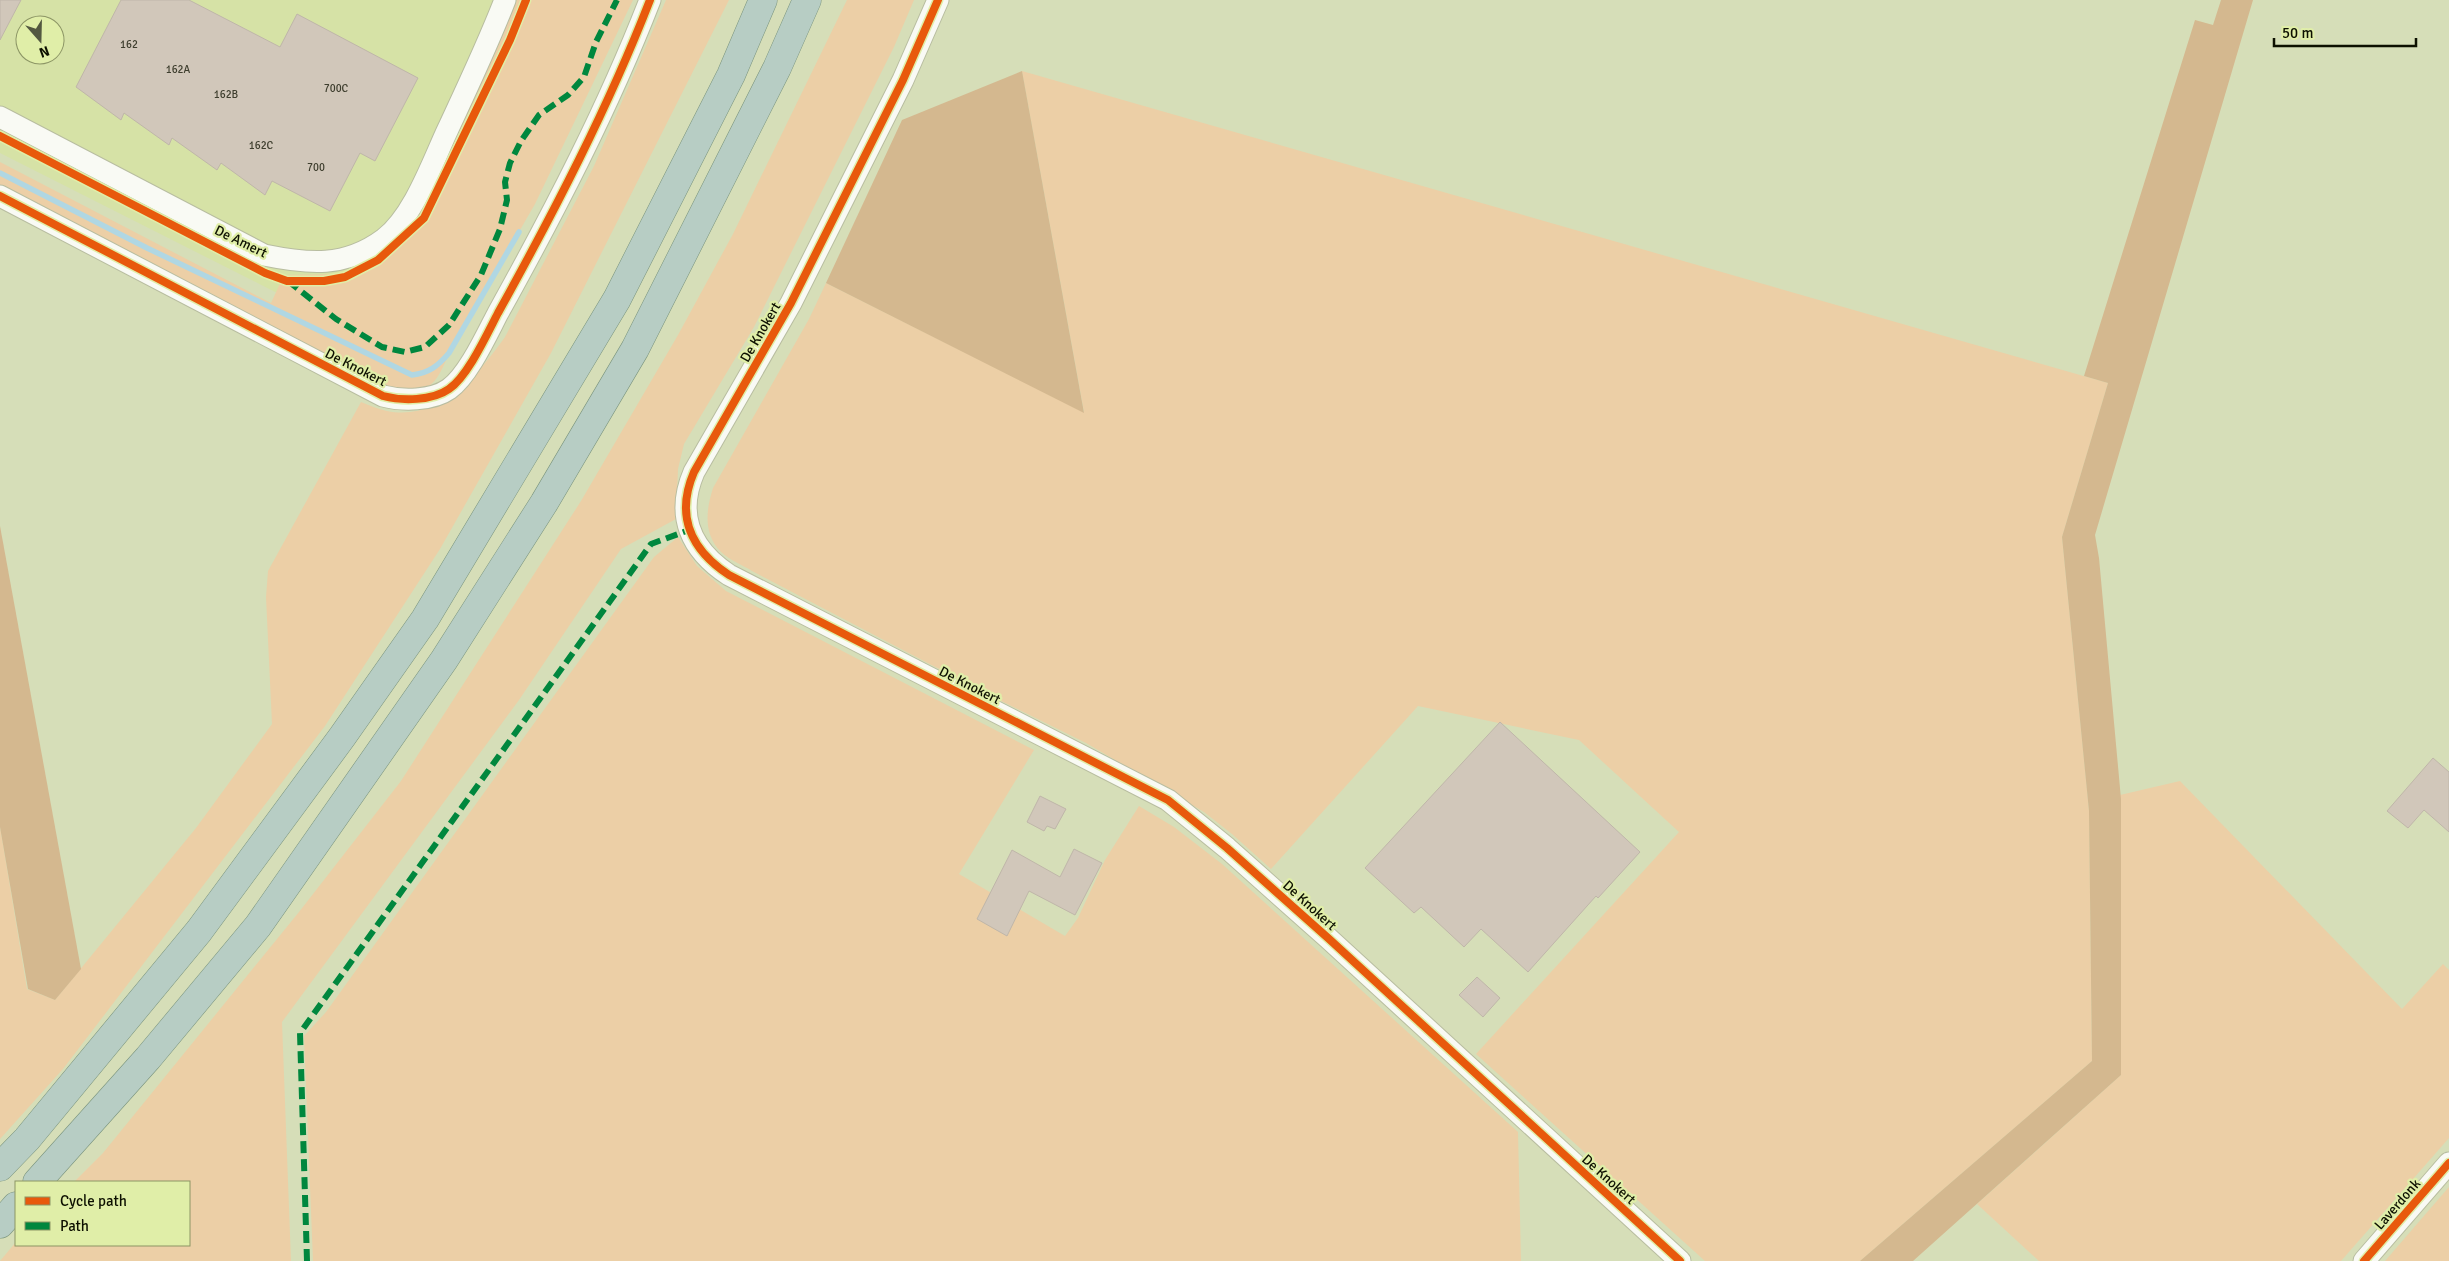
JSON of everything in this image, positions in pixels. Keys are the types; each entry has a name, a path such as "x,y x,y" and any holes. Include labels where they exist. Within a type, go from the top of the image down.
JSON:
{"highway":[{"path":"0,1167 27,1139 199,931 342,737 425,619 617,300 731,75 763,0"},
{"path":"38,1181 148,1058 258,926 444,660 544,503 635,349 777,68 807,0"},
{"path":"0,1224 15,1207"}],"street":[{"name":"De Amert","path":"0,117 264,255 300,262 327,263 358,254 384,239 403,219 428,172 505,0"},
{"name":"De Knokert","path":"0,196 383,396 403,401 423,398 449,389 469,367 541,236 632,46 650,0"},
{"name":"De Knokert","path":"938,0 903,80 791,303 694,472 690,482 686,506 693,541 708,560 729,575 1168,800 1227,848 1328,938 1680,1261"},
{"name":"Laverdonk","path":"2364,1261 2449,1163"}],"shaded area":[{"path":"0,0 538,0 376,303 291,300 0,153"},
{"path":"517,0 633,0 535,204 449,353 437,378 427,387 412,393 401,395 0,185 0,162 271,303 284,275 341,274 372,267 396,249 475,98"},
{"path":"666,0 729,0 551,353 440,549 325,726 63,1069 0,1139 0,827 27,989 55,1000 196,828 272,724 266,597 268,571 361,402 387,411 406,412 423,409 440,402 470,380 495,351 505,337 594,166"},
{"path":"847,0 914,0 894,47 754,327 684,444 678,469 676,519 621,549 519,700 282,1022 291,1261 0,1261 15,1243 15,1246 190,1246 190,1181 75,1181 103,1153 299,912 401,781 581,501 678,335 733,234"},
{"path":"2221,0 2253,0 2095,535 2099,558 2121,799 2121,1075 1913,1261 1860,1261 2092,1061 2089,811 2062,537 2108,383 2084,376 2195,20 2213,25"},
{"path":"1022,71 2108,383 2062,537 2089,811 2092,1061 1860,1261 1705,1261 1476,1054 1679,832 1579,740 1418,706 1271,869 1204,812 1086,743 987,694 752,571 721,552 711,538 708,522 713,488 809,319 826,283 1084,412"},
{"path":"1022,71 1084,413 826,283 902,120"},
{"path":"0,526 81,969 55,1000 28,989 0,827"},
{"path":"678,537 697,566 726,591 1034,750 959,874 1065,936 1078,918 1105,860 1139,806 1174,827 1222,864 1518,1132 1521,1261 313,1261 304,1036 326,1012 654,557"},
{"path":"2180,781 2402,1009 2443,964 2449,970 2449,1138 2341,1261 2039,1261 1977,1204 2121,1075 2120,795"},
{"path":"2449,1187 2449,1261 2385,1261"}],"building":[{"path":"0,0 21,0 0,40"},
{"path":"121,0 189,0 280,47 297,14 418,78 375,161 360,153 330,211 272,181 265,195 221,163 217,170 172,138 169,145 124,113 121,120 76,87"},
{"path":"1500,722 1640,852 1598,898 1596,896 1528,972 1481,929 1464,947 1421,907 1414,913 1365,868"},
{"path":"2433,758 2449,772 2449,832 2424,810 2408,828 2387,811"},
{"path":"1040,796 1066,809 1055,829 1047,826 1044,831 1027,822"},
{"path":"1074,849 1102,863 1075,915 1029,891 1007,936 977,919 1012,850 1060,877"},
{"path":"1477,977 1500,998 1483,1017 1459,995"}],"waterway":[{"path":"0,173 147,248 412,375 423,373 433,368 449,353 519,232"}],"marked path":[{"path":"288,281 336,319 382,347 405,352 425,347 449,325 481,275 500,229 507,200 505,182 510,163 521,141 539,115 568,95 584,77 596,42 617,0"},
{"path":"307,1261 300,1033 651,544 689,530"}],"cycle path":[{"path":"0,136 265,273 287,281 324,281 345,277 378,260 424,218 510,40 526,0"},
{"path":"0,196 383,396 399,399 417,399 434,396 449,389 456,383 470,365 483,343 598,120 650,0"},
{"path":"938,0 903,80 791,303 694,472 688,488 686,503 690,531 696,543 705,555 729,575 1168,800 1227,848 1328,938 1680,1261"},
{"path":"2364,1261 2449,1163"}]}
